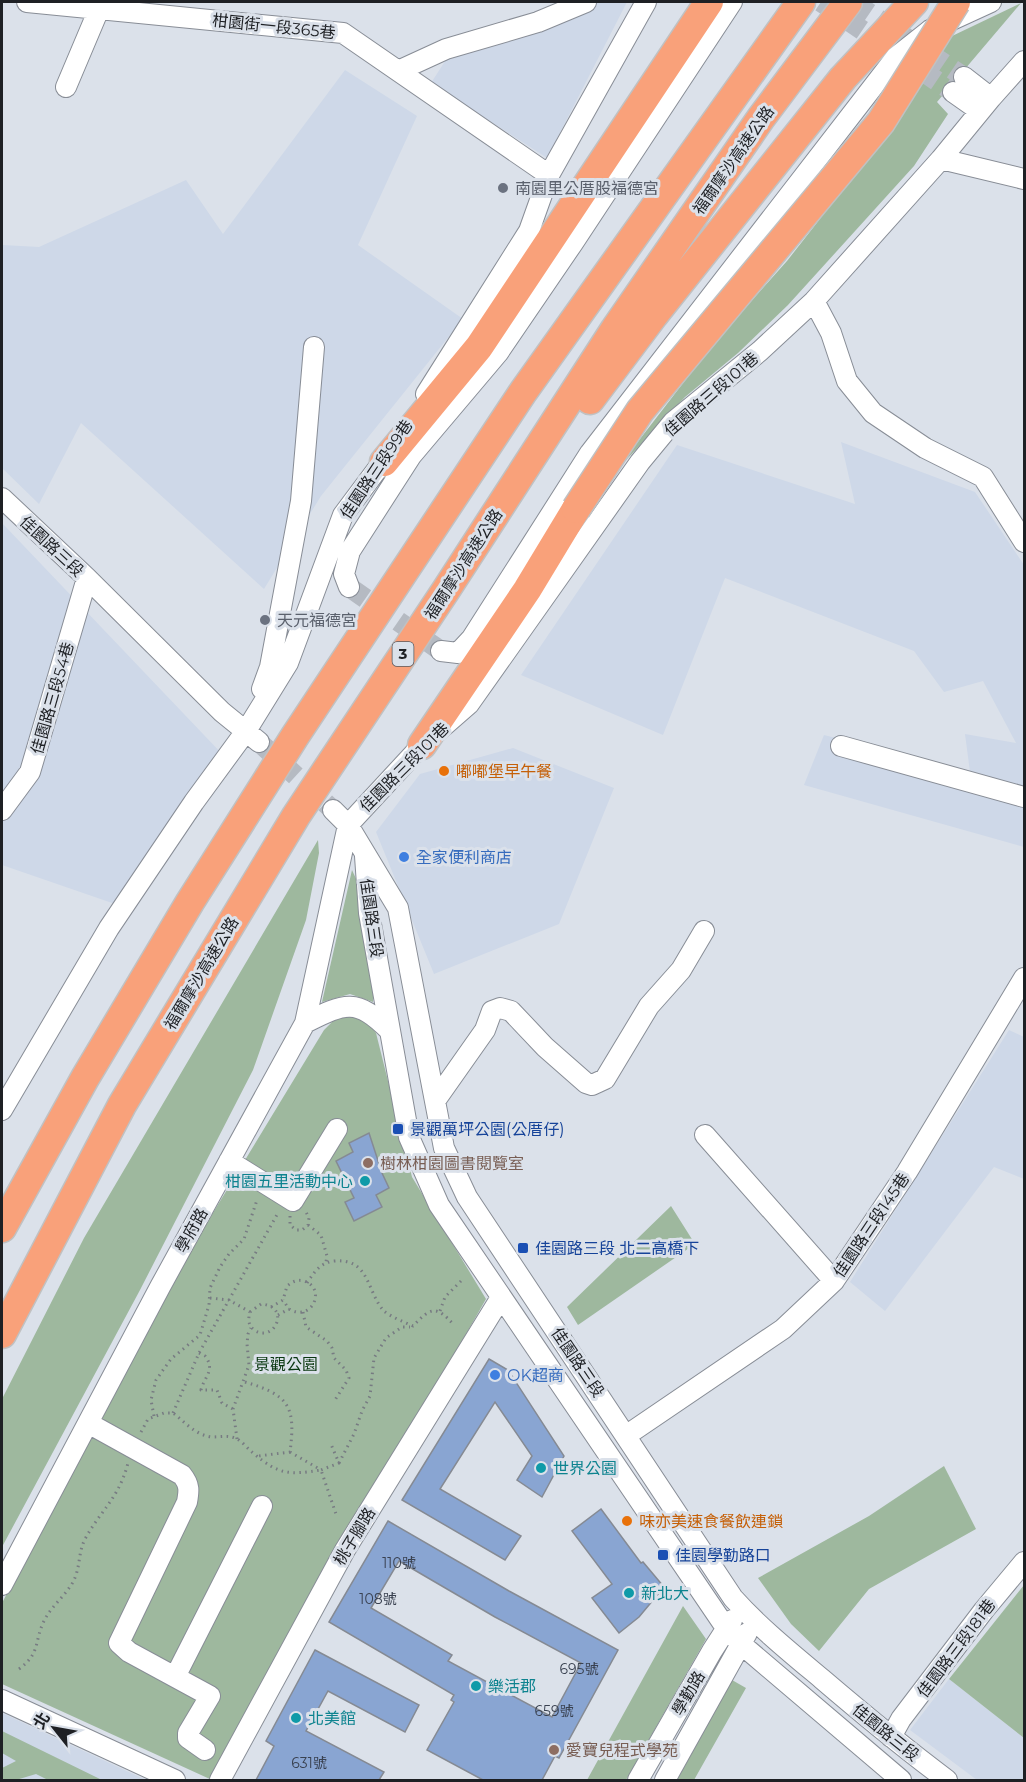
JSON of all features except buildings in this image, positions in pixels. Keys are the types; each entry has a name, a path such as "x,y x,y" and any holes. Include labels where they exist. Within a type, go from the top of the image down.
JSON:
{"highway":[{"path":"384,462 479,347 709,2"},
{"path":"2,1228 85,1077 196,892 295,736 780,2"},
{"path":"523,392 801,2"},
{"name":"福爾摩沙高速公路","path":"2,1334 128,1095 296,816 615,329 761,118 849,2"},
{"path":"446,590 668,297 843,78 914,2"},
{"path":"422,745 527,590 576,509 640,411 881,122 956,2"}],"street":[{"name":"柑園街一段365巷","path":"27,2 343,33 549,175"},
{"path":"398,71 446,48 538,22 586,2"},
{"name":"佳園路三段99巷","path":"253,736 288,663 343,515 384,462 529,231 549,175 646,2"},
{"path":"349,587 344,574 350,551 411,456 498,353 732,2"},
{"path":"441,651 458,653 472,638 590,453 896,57 930,30 991,2"},
{"path":"66,87 99,9"},
{"name":"佳園路三段101巷","path":"348,825 422,745 469,704 640,462 674,422 760,351 814,302 941,159 1024,61"},
{"path":"958,84 985,105"},
{"path":"941,159 1024,179"},
{"path":"814,302 831,333 847,381 873,413 925,448 983,477 1024,542"},
{"path":"2,1110 109,928 194,802 253,736 270,667 301,501 314,347"},
{"name":"佳園路三段","path":"2,498 87,578 222,712 253,736"},
{"name":"佳園路三段54巷","path":"2,810 30,772 87,578"},
{"path":"841,746 1024,797"},
{"name":"佳園路三段","path":"333,810 348,825 398,908 444,1148 468,1197 733,1598 748,1614 891,1737 947,1780"},
{"name":"學府路","path":"2,1585 305,1023 348,825"},
{"name":"佳園路三段","path":"364,850 369,913 409,1137 439,1205 500,1299 726,1628 741,1644 901,1780"},
{"path":"435,1101 484,1030 492,1011 500,1008 511,1011 545,1047 586,1083 592,1085 605,1079 649,1006 681,970 704,931"},
{"name":"佳園路三段145巷","path":"627,1435 783,1329 834,1281 907,1172 1024,978"},
{"path":"305,1023 337,1007 359,1008 374,1014 390,1030"},
{"path":"229,1161 293,1201 337,1129"},
{"path":"705,1135 834,1281"},
{"name":"桃子腳路","path":"220,1780 345,1550 500,1299"},
{"path":"88,1423 182,1475 188,1482 186,1502 119,1643 129,1652 210,1696 188,1733 188,1738 192,1743 205,1750"},
{"path":"175,1677 262,1506"},
{"name":"佳園路三段181巷","path":"891,1737 901,1719 977,1619 1024,1562"},
{"name":"學勤路","path":"638,1780 726,1628 748,1614"},
{"name":"學勤路","path":"665,1780 741,1644 748,1614"},
{"path":"2,1700 175,1780"}],"path":[{"path":"154,1416 151,1400 156,1380 171,1359 200,1335 205,1322 210,1288 229,1254 244,1239 257,1198 268,1187"},
{"path":"173,1413 199,1353 286,1197"},
{"path":"308,1225 321,1235 327,1256 326,1262"},
{"path":"307,1283 316,1270 326,1262 351,1263 362,1270 384,1311 413,1326"},
{"path":"303,1280 314,1289 316,1295 314,1303 303,1312 293,1312 283,1299 283,1294 291,1282 303,1280"},
{"path":"440,1311 446,1297 461,1281"},
{"path":"210,1298 229,1300 250,1312"},
{"path":"271,1306 283,1299"},
{"path":"261,1304 271,1306 278,1315 277,1324 269,1332 261,1334 251,1328 248,1320 250,1312 261,1304"},
{"path":"278,1315 289,1309"},
{"path":"19,1669 30,1661 43,1622 76,1577 83,1545 123,1482 132,1448 148,1419 173,1413 194,1431 210,1437 226,1436 237,1439 277,1470 292,1474 321,1470 339,1463 354,1434 370,1396 374,1358 386,1338 402,1327 413,1326 425,1313 434,1310 443,1312 454,1325"},
{"path":"303,1312 306,1327 327,1341 332,1348 334,1358 346,1370 349,1378 335,1400"},
{"path":"237,1439 233,1409 249,1365 248,1334 251,1328"},
{"path":"199,1353 205,1356 210,1367 201,1390 217,1390 222,1403 233,1409"},
{"path":"244,1382 276,1393 288,1406 293,1427 290,1452"},
{"path":"330,1442 339,1463"},
{"path":"257,1456 290,1452 321,1470 337,1517"}],"shaded area":[{"path":"593,2 627,2 547,158 431,83 451,52"},
{"path":"345,70 417,116 358,245 463,319 321,496 264,589 81,423 39,504 2,468 2,245 39,247 186,180 223,234"},
{"path":"841,442 975,492 1024,565 1024,847 804,785 824,735 970,772 965,734 1016,743 983,681 944,692 914,651 725,578 663,735 521,675 677,445 855,504"},
{"path":"2,523 224,756 115,904 2,865"},
{"path":"513,748 614,788 559,924 434,974 376,832 420,774"},
{"path":"1009,1030 1024,1037 1024,1179 994,1167 885,1311 850,1282"},
{"path":"949,1679 1024,1738 1024,1780 977,1780 910,1730"},
{"path":"2,1713 146,1780 2,1780"}],"green space":[{"path":"1021,3 937,102 948,114 914,166 788,305 738,353 685,397 613,474 714,343 787,261 816,224 950,37"},
{"path":"318,840 319,853 306,920 253,1070 140,1290 2,1547 2,1399 84,1238"},
{"path":"352,870 373,916 373,1002 350,994 322,1002"},
{"name":"景觀公園","path":"352,1015 368,1022 376,1033 412,1177 486,1299 212,1780 2,1684 2,1603 163,1295 324,1030 337,1017"},
{"path":"671,1206 695,1244 578,1325 567,1307"},
{"path":"944,1466 976,1529 869,1589 819,1651 791,1624 758,1578 869,1516"},
{"path":"1024,1585 1024,1738 949,1679"},
{"path":"683,1606 706,1639 626,1780 587,1780"},
{"path":"732,1680 746,1688 694,1780 677,1780"},
{"path":"2,1731 102,1780 48,1780 36,1774 16,1780 2,1780 2,1768 16,1761 2,1753"}],"tunnel":[{"path":"821,2 953,92"},
{"path":"853,2 964,77"},
{"path":"349,587 441,651"},
{"path":"259,742 333,810"}],"place":[{"name":"南園里公厝股福德宮","path":"503,188"},
{"name":"天元福德宮","path":"265,620"},
{"name":"嘟嘟堡早午餐","path":"444,771"},
{"name":"全家便利商店","path":"404,857"},
{"name":"景觀萬坪公園(公厝仔)","path":"398,1129"},
{"name":"樹林柑園圖書閱覽室","path":"368,1163"},
{"name":"柑園五里活動中心","path":"365,1181"},
{"name":"佳園路三段 北二高橋下","path":"523,1248"},
{"name":"OK超商","path":"495,1375"},
{"name":"世界公園","path":"541,1468"},
{"name":"味亦美速食餐飲連鎖","path":"627,1521"},
{"name":"佳園學勤路口","path":"663,1555"},
{"name":"新北大","path":"629,1593"},
{"name":"樂活郡","path":"476,1686"},
{"name":"北美館","path":"296,1718"},
{"name":"愛寶兒程式學苑","path":"554,1750"}]}
